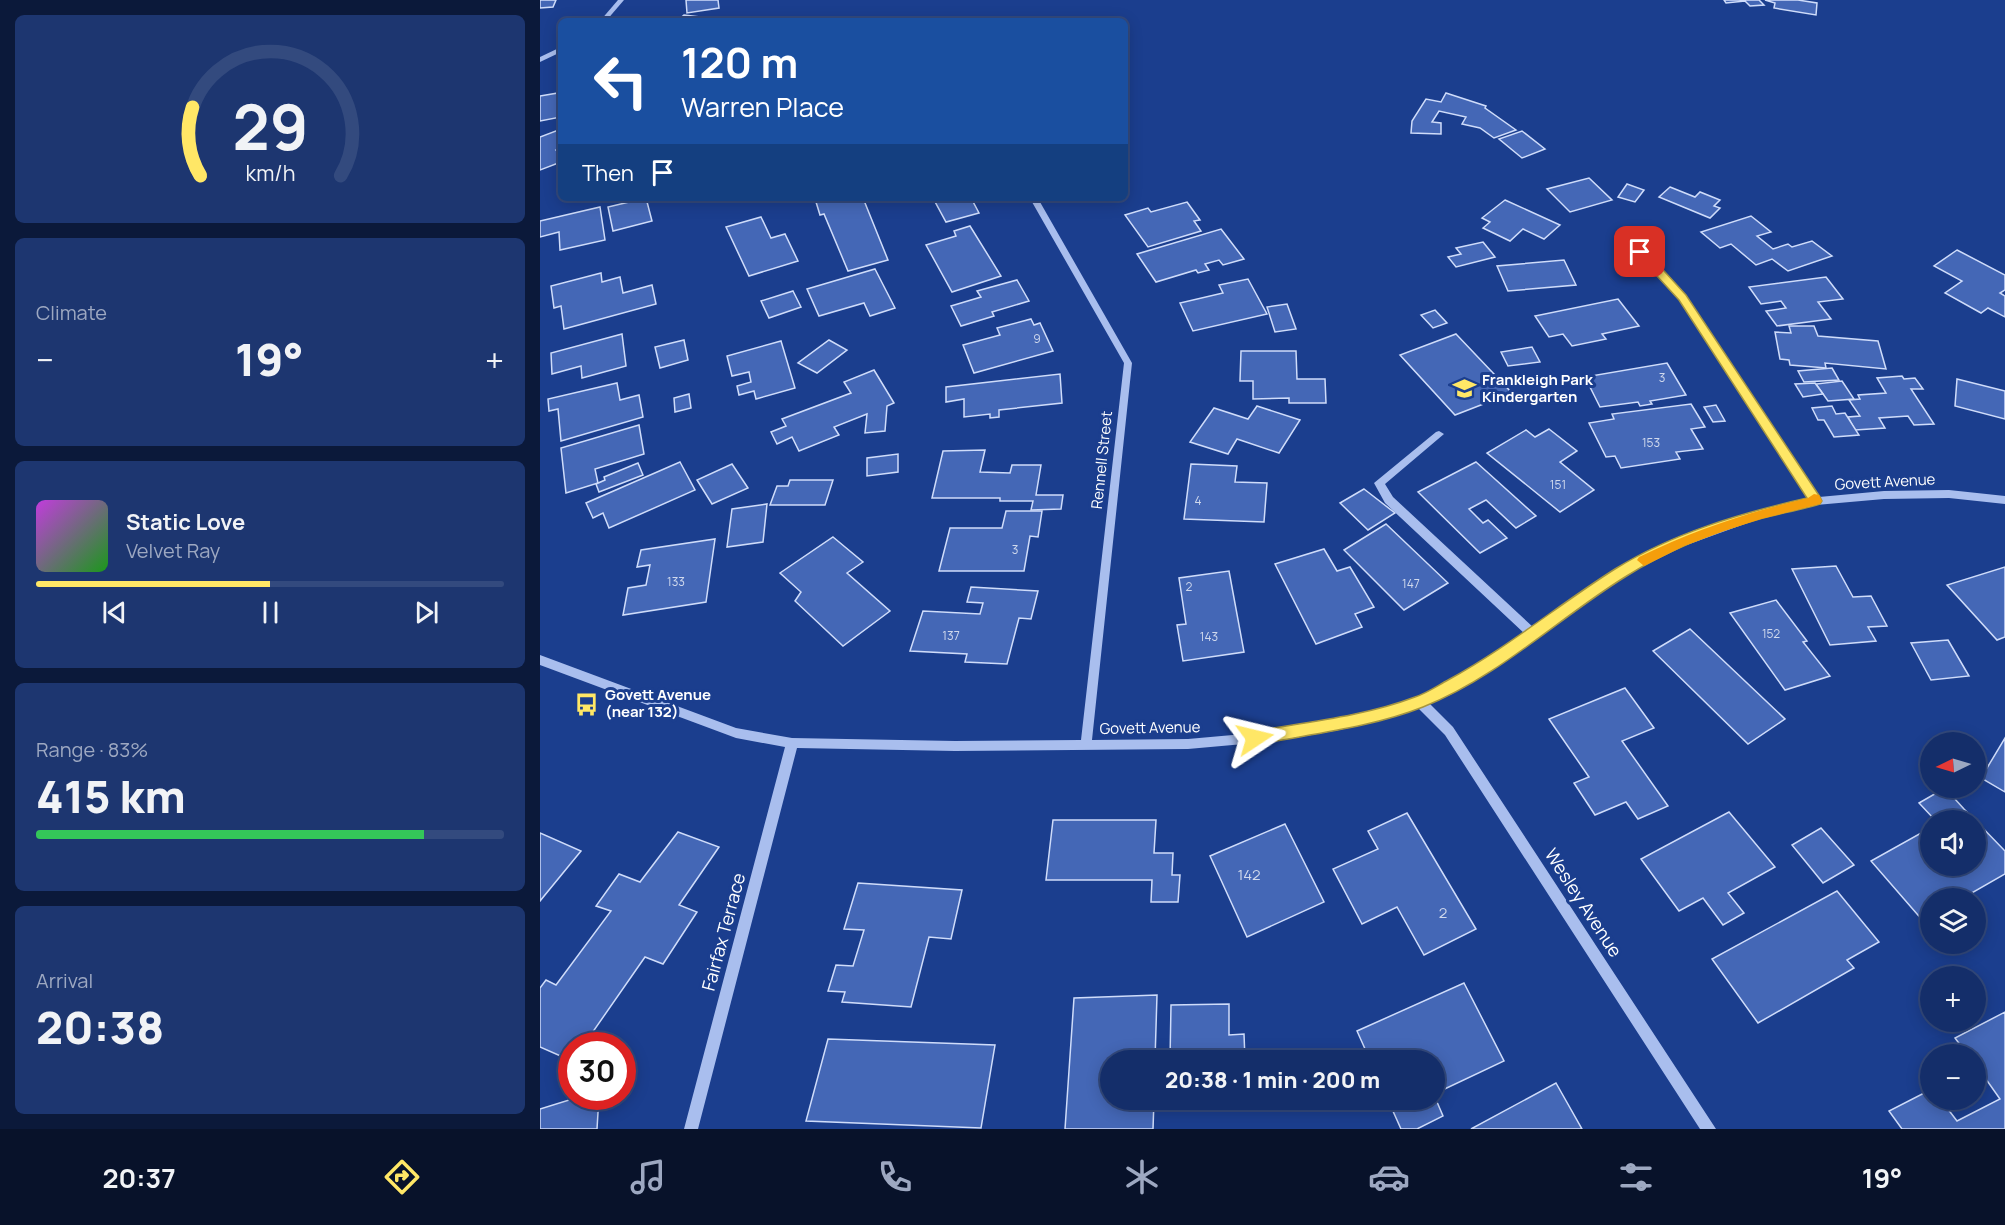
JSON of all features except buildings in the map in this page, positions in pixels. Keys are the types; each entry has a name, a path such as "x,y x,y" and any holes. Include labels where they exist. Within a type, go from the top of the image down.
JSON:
{"street":[{"path":"606,18 621,0"},
{"path":"540,60 558,51"},
{"name":"Rennell Street","path":"1036,202 1128,363 1086,744"},
{"path":"1640,252 1683,297 1816,501"},
{"path":"1439,434 1379,483 1389,500 1534,635"},
{"name":"Govett Avenue","path":"540,660 736,733 792,743 956,746 1188,744 1255,738 1369,717 1420,702 1490,665 1621,572 1680,543 1760,514 1816,501 1884,495 1927,494 2005,500"},
{"name":"Wesley Avenue","path":"1420,702 1449,731 1709,1129"},
{"name":"Fairfax Terrace","path":"691,1129 792,743"}],"slow traffic":[{"path":"1644,560 1720,527 1760,514 1816,501 1814,499"}],"place":[{"name":"Frankleigh Park Kindergarten","path":"1464,389"},
{"name":"Govett Avenue (near 132)","path":"587,704"}],"route":[{"path":"1255,738 1369,717 1420,702 1490,665 1621,572 1680,543 1720,527 1760,514 1816,501 1683,297 1640,252"}]}
